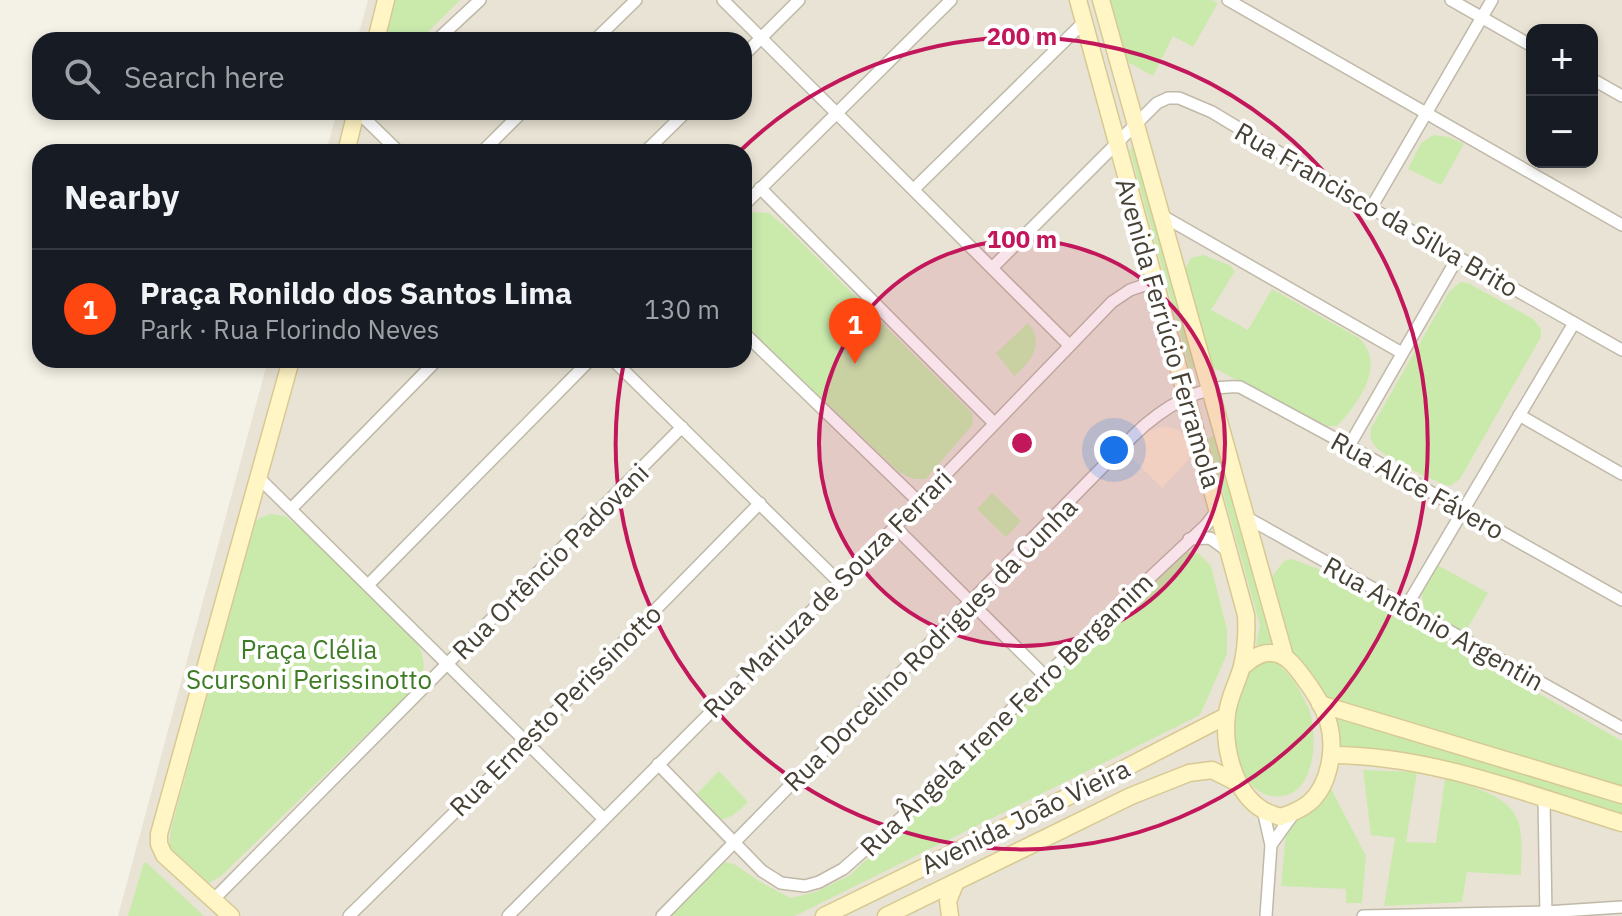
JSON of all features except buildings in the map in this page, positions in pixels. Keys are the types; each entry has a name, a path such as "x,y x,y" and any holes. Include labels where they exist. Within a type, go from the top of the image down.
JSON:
{"street":[{"path":"378,32 386,0"},
{"path":"446,32 480,0"},
{"path":"603,32 636,0"},
{"path":"723,0 1069,345"},
{"path":"752,47 799,0"},
{"path":"752,196 951,0"},
{"name":"Avenida Ferrúcio Ferramola","path":"1078,0 1246,615 1247,635 1242,667"},
{"name":"Avenida Ferrúcio Ferramola","path":"1101,0 1285,657"},
{"path":"1228,0 1622,225"},
{"path":"1451,0 1526,43"},
{"path":"1371,208 1492,0"},
{"path":"914,189 1083,23"},
{"path":"1598,82 1622,96"},
{"name":"Rua Francisco da Silva Brito","path":"992,268 1157,103 1168,98 1191,101 1371,208 1622,350"},
{"path":"348,144 355,120"},
{"path":"365,120 391,144"},
{"path":"490,144 514,120"},
{"path":"653,144 678,120"},
{"path":"760,188 994,423"},
{"path":"1161,215 1402,353"},
{"path":"1349,446 1458,257"},
{"name":"Rua Mariuza de Souza Ferrari","path":"508,916 895,527 1112,302 1130,290 1153,282"},
{"path":"1406,607 1574,323"},
{"path":"752,341 919,502"},
{"path":"231,916 171,861 159,844 163,819 289,368"},
{"path":"291,509 429,368"},
{"path":"368,585 582,368"},
{"path":"621,368 839,582"},
{"name":"Rua Alice Fávero","path":"1210,391 1225,386 1240,387 1622,600"},
{"name":"Rua Dorcelino Rodrigues da Cunha","path":"662,916 1151,419 1185,399 1210,391"},
{"path":"1519,415 1622,474"},
{"name":"Rua Ortêncio Padovani","path":"214,899 682,427"},
{"path":"259,478 603,818"},
{"name":"Rua Ernesto Perissinotto","path":"349,916 527,741 760,503"},
{"name":"Rua Ângela Irene Ferro Bergamim","path":"734,844 762,871 781,883 805,886 843,869 918,803 1045,676 1206,525 1219,508"},
{"name":"Rua Antônio Argentin","path":"1246,517 1622,728"},
{"path":"895,527 1045,676"},
{"path":"1189,539 1210,538 1230,554"},
{"path":"1242,667 1253,658 1269,653 1285,657 1320,704 1330,730 1328,768 1310,802 1280,817 1263,810"},
{"name":"Avenida João Vieira","path":"1238,783 1229,754 1226,716 1242,667"},
{"path":"1320,704 1622,795"},
{"name":"Avenida João Vieira","path":"824,916 1226,716"},
{"path":"1331,755 1363,755 1411,762 1622,823"},
{"path":"658,764 734,844"},
{"name":"Avenida João Vieira","path":"886,916 1131,796 1189,773 1212,770 1238,783 1263,810"},
{"path":"1544,799 1546,914"},
{"path":"1263,810 1271,845 1266,916"},
{"path":"1271,845 1295,812"},
{"path":"950,916 948,901 955,884"},
{"path":"1363,916 1546,914 1622,907"}],"shaded area":[{"path":"368,0 1622,0 1622,916 118,916 266,368 752,368 752,144 328,144 335,120 752,120 752,32 359,32"},
{"path":"1165,426 1179,430 1186,438 1190,458 1162,488 1127,453 1148,431"}],"green space":[{"path":"388,0 460,0 428,32 381,32"},
{"path":"1105,0 1212,0 1218,3 1193,47 1173,36 1153,76 1119,57"},
{"path":"1434,135 1464,144 1441,185 1408,169 1421,143"},
{"path":"1132,146 1136,146 1199,367 1190,369 1130,151"},
{"path":"752,212 769,213 788,229 972,413 973,424 926,479 913,479 899,472 752,333"},
{"path":"1203,255 1229,265 1235,271 1211,310 1248,330 1272,289 1359,338 1367,349 1370,372 1361,396 1337,426 1322,426 1209,365 1180,278 1191,258"},
{"path":"1460,282 1468,283 1533,319 1541,329 1541,337 1460,479 1450,486 1380,451 1371,440 1370,433 1449,292"},
{"path":"1028,323 1036,345 1031,358 1014,376 996,353"},
{"path":"1217,435 1273,644 1256,645 1260,625 1208,438"},
{"path":"992,493 1021,521 1006,537 977,509"},
{"name":"Praça Clélia Scursoni Perissinotto","path":"271,514 285,516 301,529 418,644 423,672 407,695 221,876 209,883 180,864 170,846 171,833 254,523"},
{"path":"1188,552 1199,554 1211,566 1227,630 1227,654 1200,715 795,916 659,916 719,861 734,864 791,898 815,892 849,876 922,808 1166,563"},
{"path":"1292,559 1324,571 1622,741 1622,788 1326,701 1291,658 1270,579 1284,561"},
{"path":"1434,563 1488,593 1464,634 1448,628 1424,610 1421,587"},
{"path":"1269,659 1281,667 1296,685 1307,705 1313,729 1309,771 1294,792 1283,796 1268,795 1248,780 1241,767 1234,738 1236,700 1251,666"},
{"path":"1335,714 1622,800 1622,816 1341,749"},
{"path":"1363,770 1417,772 1406,842 1436,843 1445,778 1499,799 1515,814 1519,824 1521,875 1467,872 1462,902 1384,906 1395,838 1371,835"},
{"path":"719,771 748,802 725,819 713,817 692,799"},
{"path":"1327,781 1366,856 1362,903 1346,903 1346,889 1281,886 1286,833 1293,822 1304,815"},
{"path":"144,862 147,863 204,916 128,916"}],"place":[{"name":"Praça Ronildo dos Santos Lima","path":"855,364"}]}
